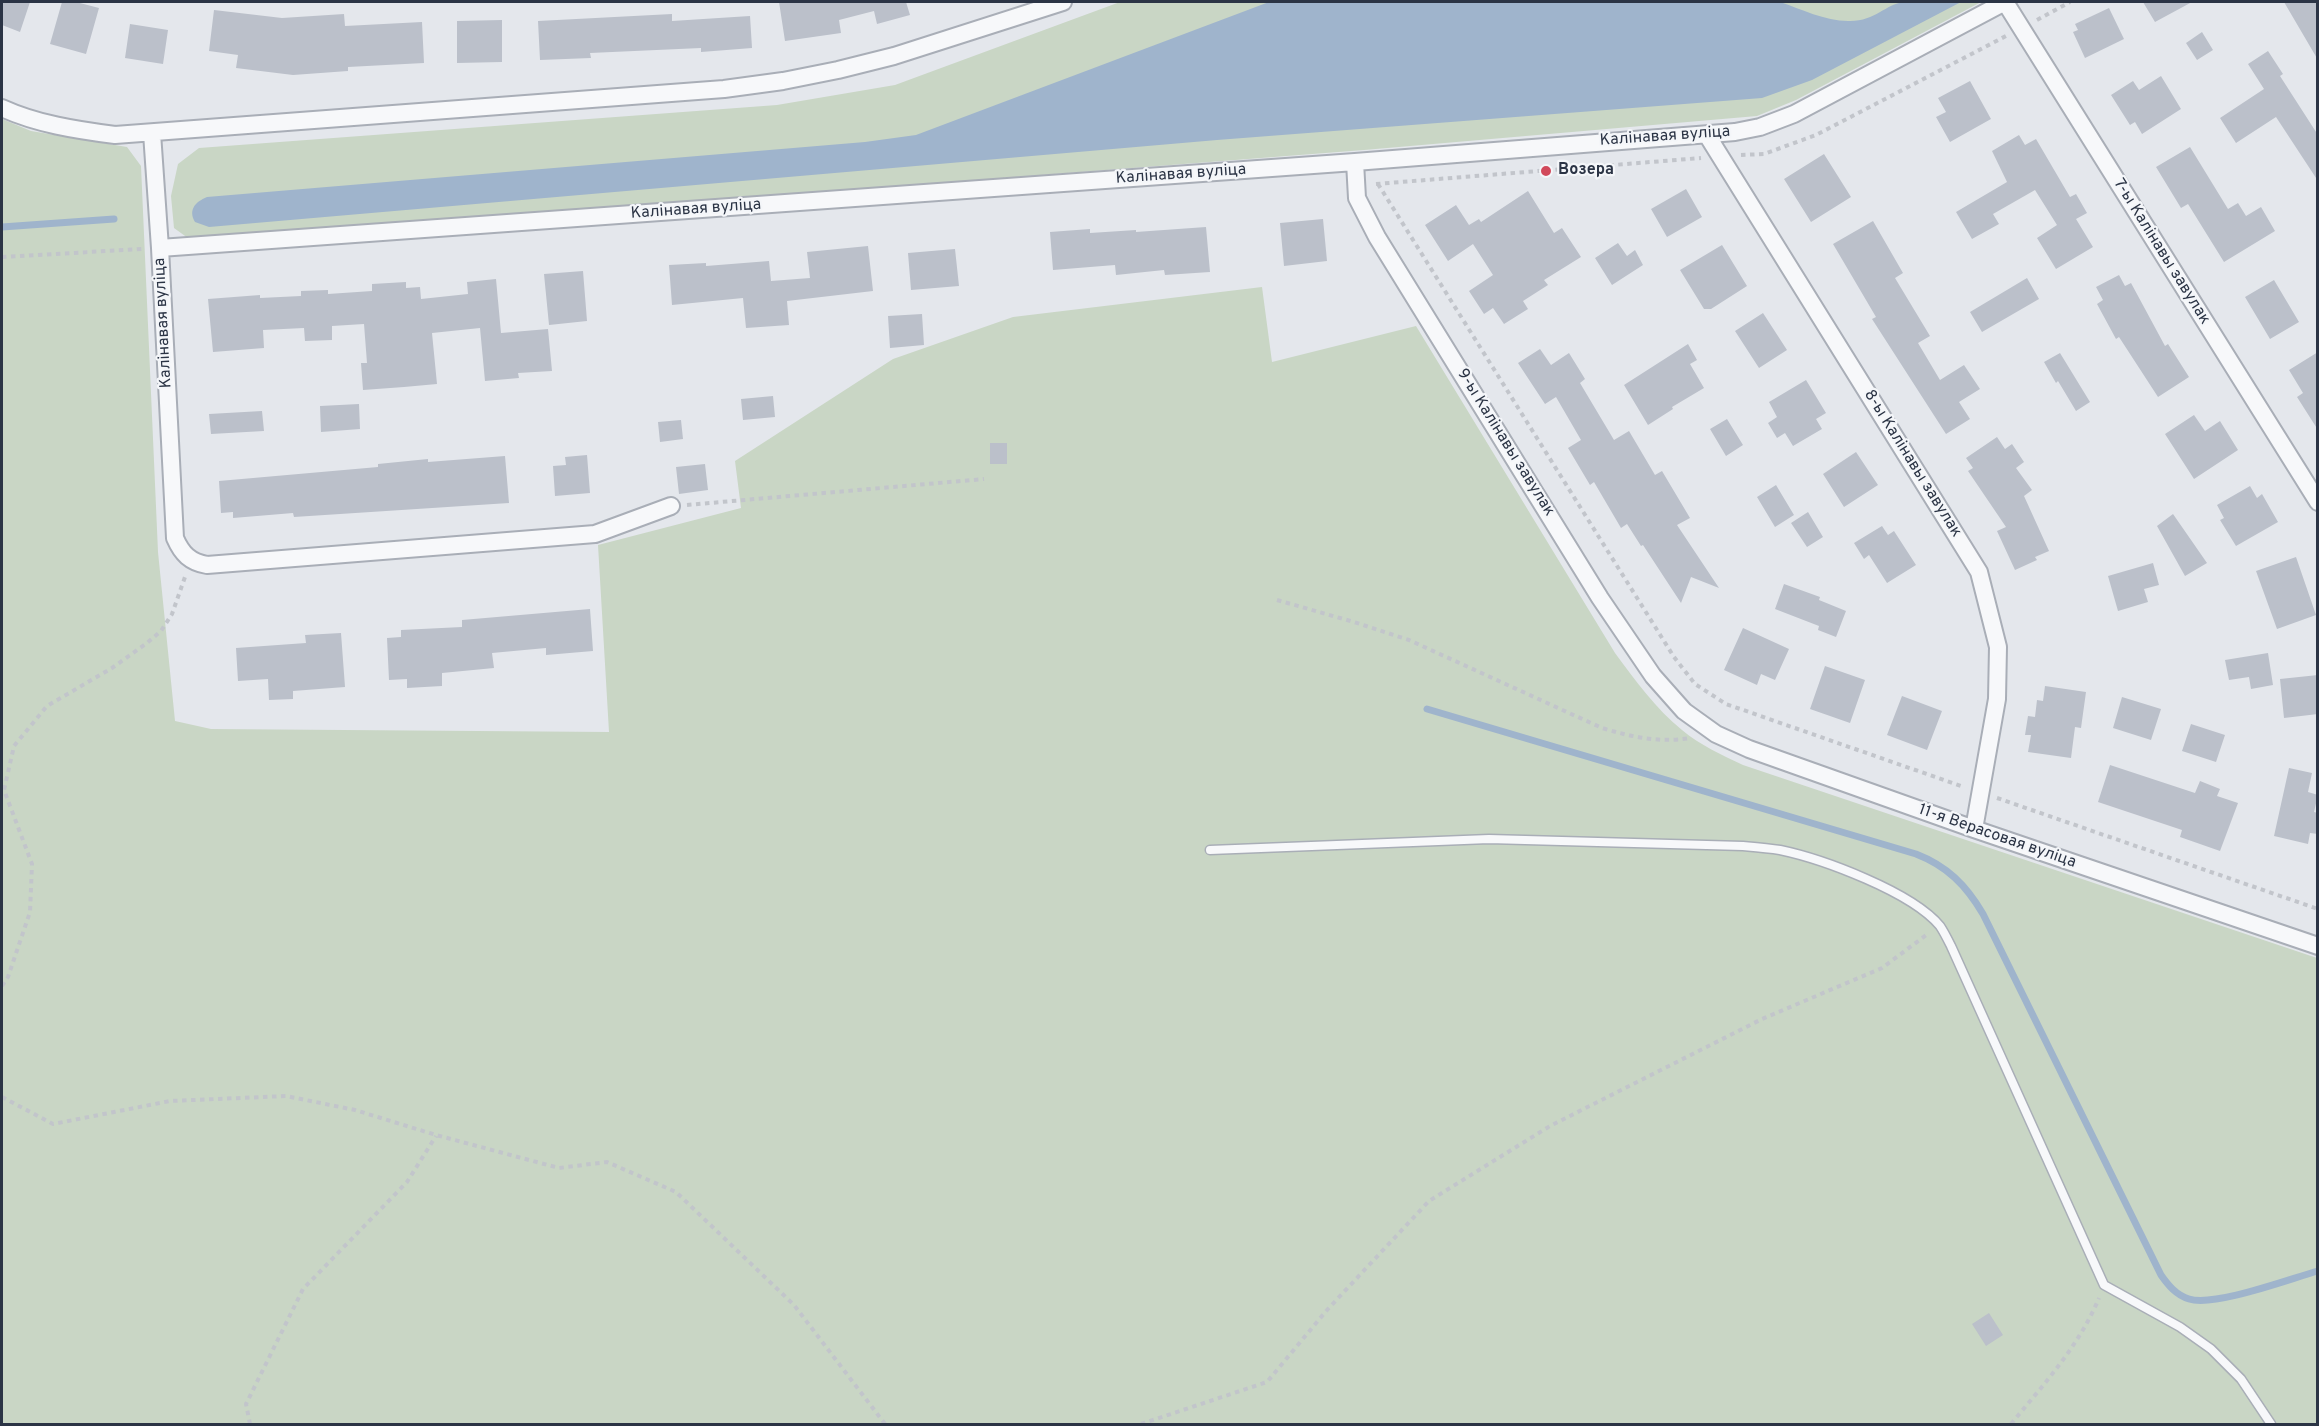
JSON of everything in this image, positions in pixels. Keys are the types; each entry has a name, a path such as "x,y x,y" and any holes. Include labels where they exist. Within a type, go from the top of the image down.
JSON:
{"street":[{"path":"2,108 43,122 80,131 115,135 724,89 783,81 894,57 1063,2"},
{"name":"Калінавая вуліца","path":"188,558 180,549 175,538 160,248 1707,135 1760,127 1794,114 2005,2"},
{"name":"7-ы Калінавы завулак","path":"2005,2 2318,502"},
{"path":"152,133 160,248"},
{"name":"8-ы Калінавы завулак","path":"1707,135 1979,572 1998,647 1997,699 1974,829"},
{"name":"9-ы Калінавы завулак","path":"1354,162 1357,198 1377,237 1600,598 1653,676 1684,711"},
{"path":"188,558 207,565 595,534 671,506"},
{"name":"11-я Верасовая вуліца","path":"1684,711 1716,734 1749,750 2318,946"}],"lane":[{"path":"1210,850 1489,838 1743,846 1780,850 1815,860 1862,878 1914,904 1939,926 1952,946 2104,1285 2180,1328 2211,1349 2241,1379 2271,1425"}],"path":[{"path":"1378,184 1674,657 1695,684 1726,704 2318,909"},
{"path":"2,257 160,248"},
{"path":"671,506 984,478"},
{"path":"2,986 8,977 30,912 32,864 4,790 14,746 47,706 112,668 161,631 172,614 184,582 188,558"},
{"path":"1277,600 1354,621 1409,640 1568,714 1620,733 1657,741 1716,734"},
{"path":"1141,1425 1267,1382 1327,1310 1429,1200 1550,1126 1762,1019 1882,968 1939,926"},
{"path":"2,1097 52,1124 170,1101 286,1096 356,1110 436,1136 559,1168 607,1162 676,1192 794,1305 885,1425"},
{"path":"250,1425 246,1404 303,1288 407,1182 436,1136"},
{"path":"2011,1425 2073,1346 2092,1313 2104,1285"}],"green space":[{"path":"1120,2 1981,2 1796,100 1757,116 1364,150 192,241 174,228 171,196 178,164 199,148 777,105 895,85"},
{"path":"2,119 31,131 127,147 141,166 158,552 175,721 211,729 609,732 598,545 741,508 735,461 893,359 1013,317 1262,287 1272,362 1416,326 1615,653 1655,704 1672,722 1689,735 1743,765 2317,958 2317,1424 2,1424"}],"water":[{"path":"1269,2 1780,2 1822,17 1857,21 1873,16 1897,3 1961,2 1812,80 1762,98 1217,140 209,227 195,222 192,214 199,201 207,197 865,142 916,135"}],"building":[{"path":"2,2 30,2 20,32 2,25"},
{"path":"62,2 76,2 99,8 86,54 50,44"},
{"path":"779,2 906,2 910,15 877,24 874,11 839,20 841,33 785,41"},
{"path":"2143,2 2192,2 2155,22"},
{"path":"2284,2 2318,2 2318,60"},
{"path":"2109,8 2124,39 2085,58 2073,32 2078,30 2075,24"},
{"path":"214,10 282,18 344,14 345,26 422,22 424,63 348,67 348,71 293,75 236,68 238,55 209,51"},
{"path":"672,14 672,21 750,16 752,48 701,52 701,48 590,53 591,58 540,60 538,21"},
{"path":"502,20 502,62 457,63 457,21"},
{"path":"130,24 168,30 163,64 125,58"},
{"path":"2202,32 2213,50 2197,60 2186,43"},
{"path":"2268,51 2283,74 2280,76 2318,135 2318,181 2276,117 2236,143 2220,118 2264,89 2248,64"},
{"path":"2161,76 2181,109 2142,134 2135,122 2130,125 2111,95 2133,81 2139,90"},
{"path":"1970,81 1991,119 1950,142 1936,117 1946,112 1938,98"},
{"path":"2019,135 2025,145 2036,139 2070,197 2076,194 2087,213 2076,219 2093,247 2056,269 2037,238 2057,225 2035,190 1993,214 1999,224 1972,239 1956,212 2007,182 1992,151"},
{"path":"2190,147 2228,209 2238,203 2246,216 2261,207 2275,231 2224,262 2188,204 2181,208 2156,167"},
{"path":"1824,154 1851,197 1811,222 1784,179"},
{"path":"1686,189 1702,217 1667,237 1651,209"},
{"path":"1528,191 1554,233 1562,228 1581,257 1544,280 1548,285 1523,301 1528,309 1504,324 1493,308 1484,314 1469,291 1493,275 1473,244 1448,261 1425,225 1456,205 1469,225 1479,219 1481,222"},
{"path":"1323,219 1327,261 1284,266 1280,223"},
{"path":"1873,221 1903,273 1895,278 1930,336 1918,343 1940,380 1964,365 1980,389 1959,402 1970,419 1946,434 1872,319 1876,317 1833,244"},
{"path":"1206,227 1210,272 1165,275 1164,270 1116,275 1115,265 1053,270 1050,232 1090,229 1090,233 1136,230 1136,232"},
{"path":"1618,243 1627,256 1635,250 1643,265 1612,285 1595,258"},
{"path":"1722,245 1747,286 1711,309 1704,309 1680,270"},
{"path":"868,246 873,291 787,301 789,325 746,328 743,298 672,305 669,265 706,263 706,266 769,261 771,281 810,278 807,252"},
{"path":"955,249 959,286 911,290 908,253"},
{"path":"583,271 587,321 549,325 544,274"},
{"path":"2119,275 2125,286 2131,283 2165,346 2168,344 2189,377 2158,397 2119,337 2116,339 2097,304 2103,300 2096,287"},
{"path":"2027,278 2039,299 1982,332 1970,312"},
{"path":"496,279 501,333 548,329 552,371 518,373 519,378 485,381 480,328 432,333 437,384 404,387 363,390 361,363 367,363 364,324 332,326 332,340 305,341 304,328 263,330 264,348 213,352 208,299 260,295 260,298 301,296 301,291 328,290 328,294 372,291 372,284 406,282 406,288 420,287 421,299 468,294 467,282"},
{"path":"2274,280 2299,322 2270,339 2245,297"},
{"path":"1763,313 1787,350 1759,368 1735,331"},
{"path":"922,314 924,345 890,348 888,316"},
{"path":"1688,344 1697,360 1690,364 1704,388 1648,425 1624,385"},
{"path":"1540,349 1551,365 1569,353 1585,379 1580,383 1614,440 1629,431 1655,475 1662,471 1690,518 1677,525 1719,588 1691,577 1681,603 1627,524 1621,528 1594,482 1590,485 1568,448 1581,440 1556,397 1545,404 1518,363"},
{"path":"2318,352 2318,430 2297,397 2303,393 2289,370"},
{"path":"2060,353 2090,402 2076,411 2044,362"},
{"path":"1806,380 1826,413 1816,419 1822,429 1793,446 1785,433 1777,438 1768,423 1777,417 1769,402"},
{"path":"773,396 775,417 743,420 741,399"},
{"path":"359,404 360,429 321,432 320,406"},
{"path":"262,411 264,431 211,434 209,414"},
{"path":"2194,415 2205,431 2220,421 2238,450 2194,479 2165,434"},
{"path":"1727,419 1743,445 1726,456 1710,429"},
{"path":"681,420 683,439 660,442 658,422"},
{"path":"1997,437 2005,449 2012,444 2024,462 2016,468 2032,490 2024,496 2049,551 2035,557 2037,560 2015,570 1997,531 2006,527 1968,471 1973,468 1966,458"},
{"path":"990,443 1007,443 1007,464 990,464"},
{"path":"1856,452 1878,485 1844,507 1823,474"},
{"path":"587,455 590,493 555,496 553,466 566,465 565,457"},
{"path":"505,456 509,503 294,517 293,513 233,518 233,512 221,513 219,481 378,467 378,464 428,459 428,462"},
{"path":"705,464 708,490 679,494 676,467"},
{"path":"1776,485 1794,515 1775,527 1757,497"},
{"path":"2250,486 2257,498 2262,494 2278,522 2236,546 2220,520 2224,518 2217,505"},
{"path":"1808,512 1823,537 1807,547 1791,523"},
{"path":"2173,514 2207,563 2185,576 2157,526"},
{"path":"1882,526 1888,535 1894,531 1916,565 1887,583 1869,555 1864,559 1854,543"},
{"path":"2296,557 2316,615 2277,629 2256,571"},
{"path":"2153,563 2159,585 2144,589 2148,602 2118,611 2108,576"},
{"path":"1784,584 1820,597 1819,600 1846,611 1836,637 1818,630 1819,626 1775,609"},
{"path":"590,609 593,651 546,655 546,648 492,653 494,668 442,673 442,686 407,688 407,679 389,680 387,638 401,637 401,630 462,627 462,620"},
{"path":"1743,628 1789,649 1775,680 1761,674 1757,685 1724,670"},
{"path":"341,633 345,687 293,691 293,699 269,700 268,679 238,681 236,648 306,643 305,635"},
{"path":"2268,653 2273,685 2251,689 2249,677 2229,680 2225,660"},
{"path":"1825,666 1865,680 1850,723 1810,709"},
{"path":"2318,675 2318,714 2284,718 2280,679"},
{"path":"2045,686 2086,692 2081,728 2075,727 2071,758 2028,752 2031,735 2025,735 2028,716 2035,717 2037,700 2043,701"},
{"path":"1902,696 1942,711 1927,750 1887,735"},
{"path":"2122,697 2161,709 2151,740 2113,728"},
{"path":"2191,724 2225,735 2216,762 2182,751"},
{"path":"2110,765 2195,793 2200,781 2220,789 2217,796 2238,803 2220,851 2180,837 2182,830 2098,802"},
{"path":"2289,768 2312,773 2308,792 2318,795 2314,812 2318,813 2318,834 2310,833 2308,844 2274,836"},
{"path":"1989,1313 2003,1335 1986,1346 1972,1324"}],"waterway":[{"path":"2,227 114,219"},
{"path":"1427,709 1916,854 1937,864 1963,885 1983,914 2161,1275 2170,1286 2189,1299 2216,1299 2234,1296 2318,1271"}],"place":[{"name":"Возера","path":"1546,171"}]}
